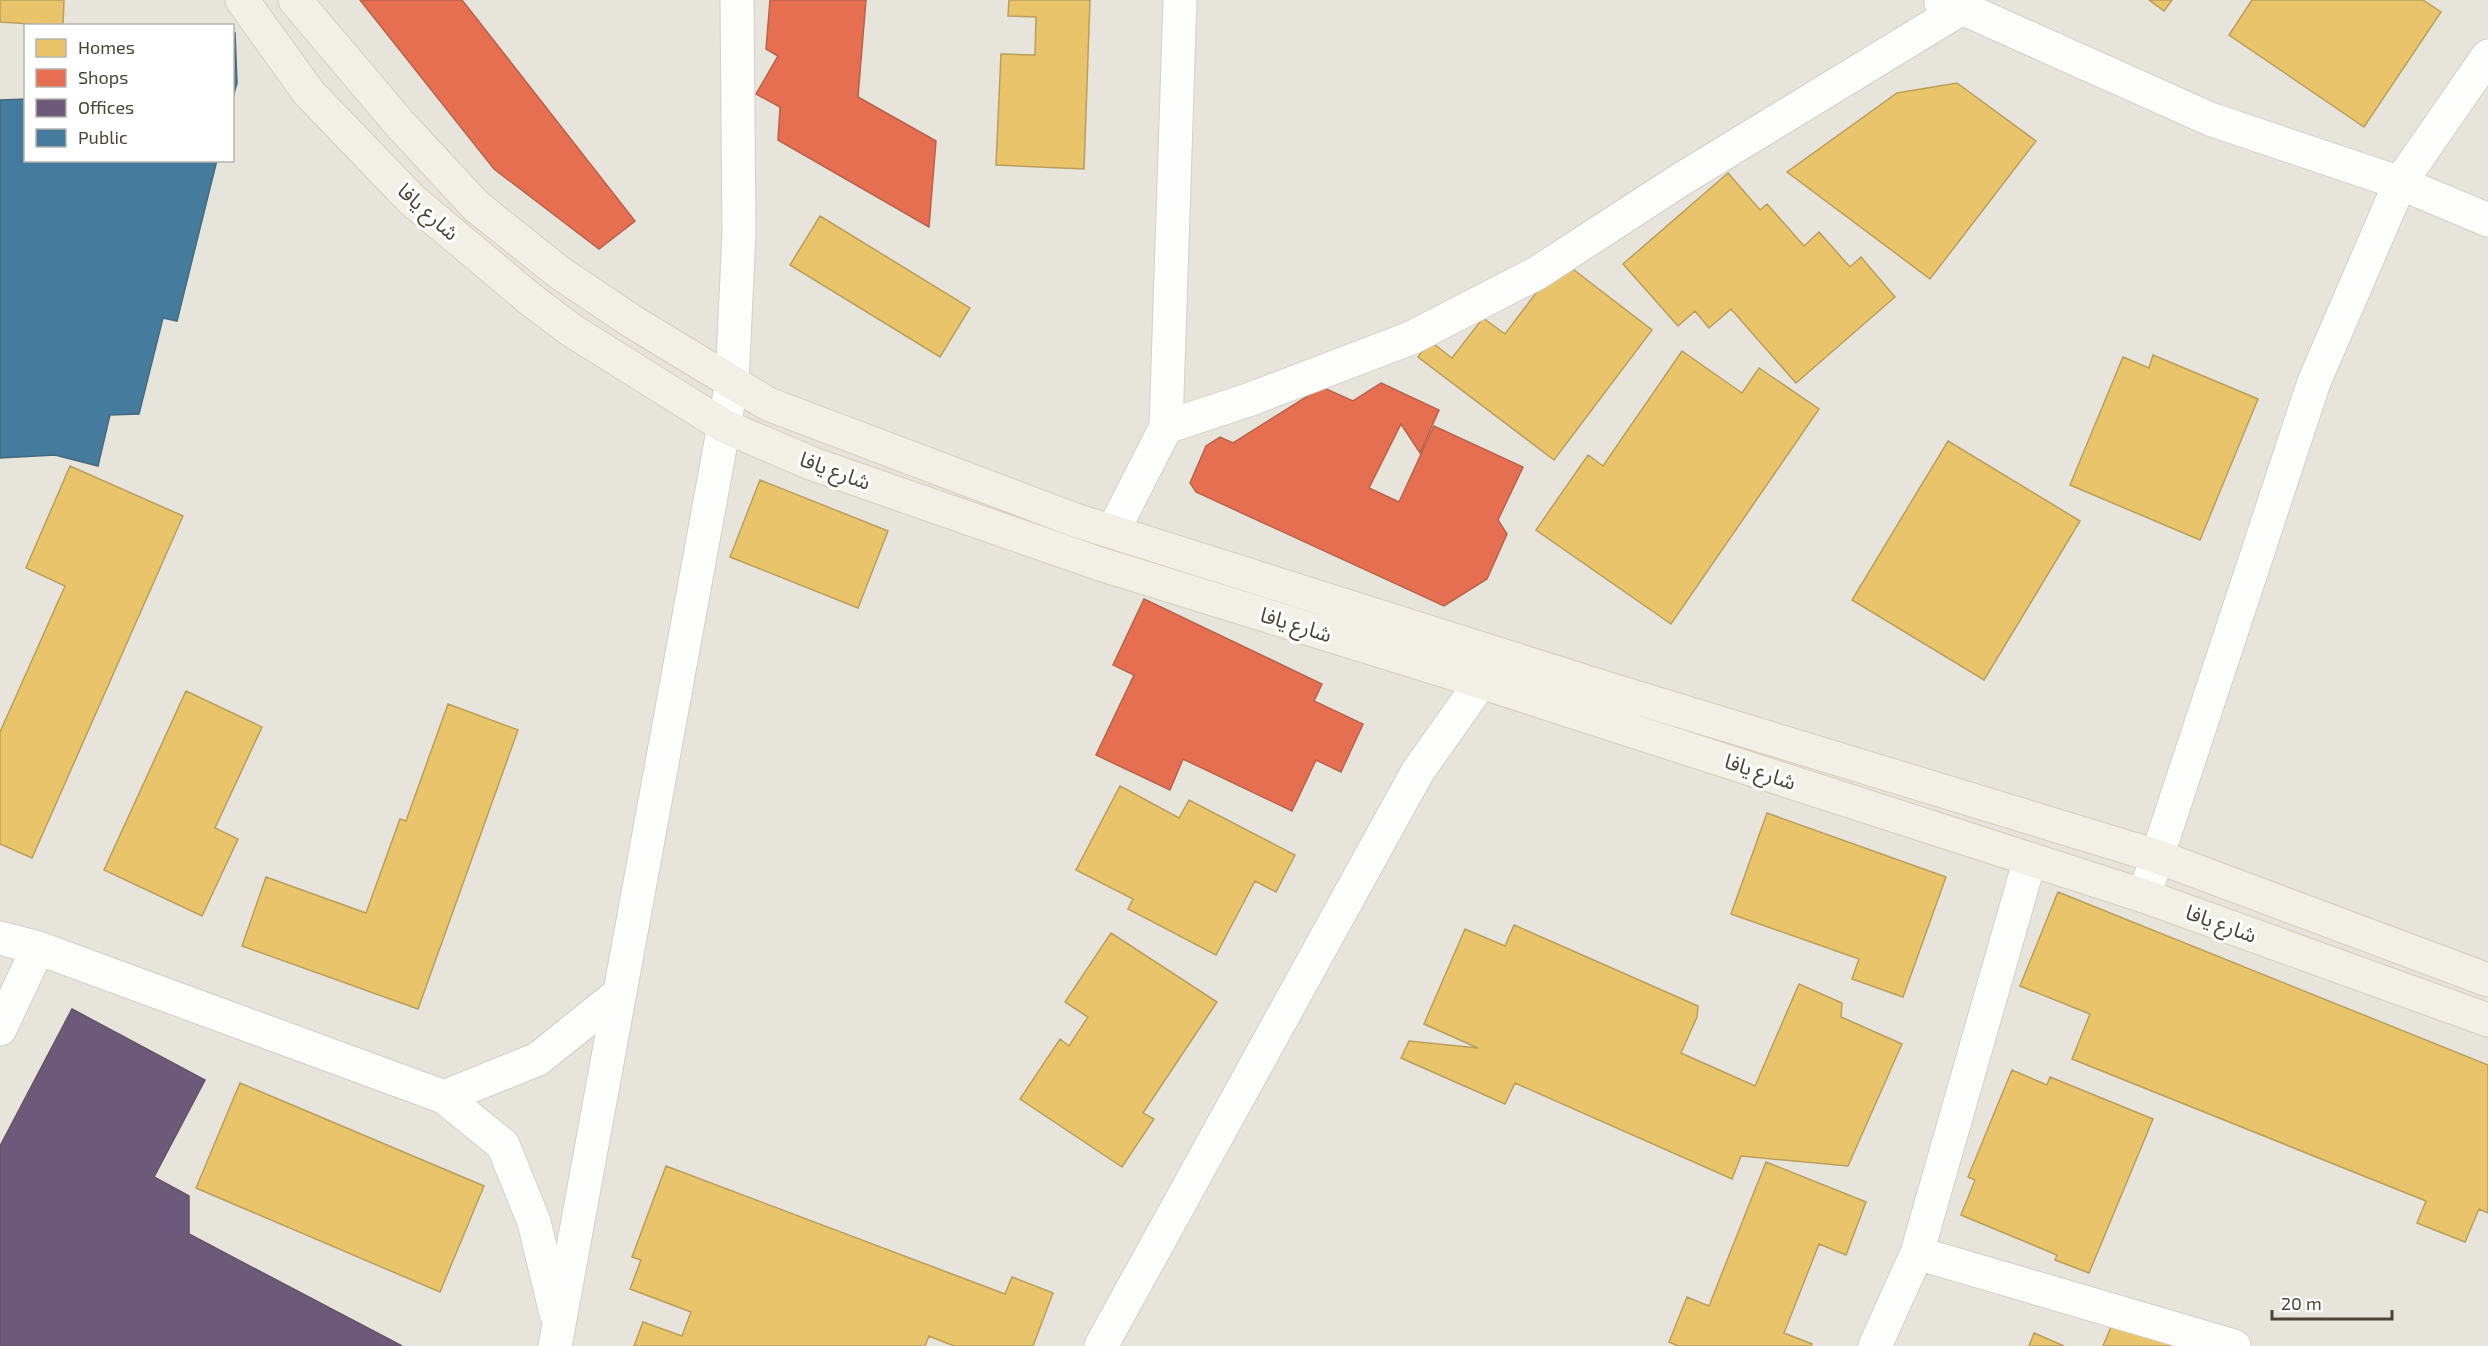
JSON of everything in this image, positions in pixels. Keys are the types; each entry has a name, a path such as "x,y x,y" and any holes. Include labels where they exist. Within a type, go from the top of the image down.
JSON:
{"main road":[{"name":"شارع يافا","path":"242,0 309,93 412,200 530,299 571,330 724,426 813,464 1100,564 1481,682 2144,896 2488,1020"},
{"name":"شارع يافا","path":"295,0 399,123 476,206 560,273 768,404 1064,516 1615,692 2156,856 2488,980"}],"street":[{"path":"557,1336 732,382 740,233 736,0"},
{"path":"1113,531 1166,427 1180,0"},
{"path":"1166,427 1248,400 1411,338 1537,273 1955,3 2210,119 2400,183 2488,220"},
{"path":"2144,896 2314,382 2400,183 2488,56"},
{"path":"1101,1346 1418,771 1481,682"},
{"path":"1875,1346 1917,1252 2030,859"},
{"path":"0,938 38,948 444,1097 503,1145 534,1222 557,1336"},
{"path":"0,1029 38,948"},
{"path":"444,1097 538,1059 620,993"},
{"path":"1917,1252 2234,1346"}],"shaded area":[{"path":"0,0 2488,0 2488,1346 0,1346"}],"building: Homes":[{"path":"0,0 64,0 63,24 0,22"},
{"path":"1009,0 1090,0 1084,169 996,165 1001,54 1035,55 1036,17 1008,16"},
{"path":"2149,0 2172,0 2164,11"},
{"path":"2252,0 2423,0 2441,12 2364,127 2229,35"},
{"path":"1957,83 2036,141 1930,279 1787,172 1897,93"},
{"path":"1728,173 1760,210 1767,204 1804,246 1819,232 1850,267 1861,257 1895,297 1796,383 1731,309 1709,328 1695,311 1678,326 1623,264"},
{"path":"820,216 970,308 940,357 790,265"},
{"path":"1561,260 1652,330 1554,460 1418,357 1430,341 1452,358 1483,318 1505,334"},
{"path":"1682,351 1742,393 1759,368 1819,409 1671,624 1536,530 1588,455 1603,466"},
{"path":"2153,355 2258,399 2200,540 2070,485 2123,357 2149,368"},
{"path":"1948,441 2080,521 1984,680 1852,600"},
{"path":"70,466 183,516 32,858 0,844 0,732 65,586 26,568"},
{"path":"760,480 888,531 858,608 730,557"},
{"path":"186,691 262,727 215,828 238,839 202,916 104,870"},
{"path":"448,704 518,730 418,1009 242,946 266,877 366,913 400,819 406,821"},
{"path":"1120,786 1179,818 1189,800 1295,855 1276,892 1255,881 1216,955 1128,909 1133,899 1076,870"},
{"path":"1767,813 1946,877 1903,997 1852,979 1859,959 1731,914"},
{"path":"2058,892 2488,1065 2488,1213 2479,1209 2465,1242 2417,1223 2426,1201 2072,1059 2090,1014 2020,986"},
{"path":"1514,925 1698,1006 1697,1017 1681,1053 1755,1086 1799,984 1842,1003 1841,1017 1902,1044 1848,1166 1741,1156 1732,1179 1515,1083 1505,1104 1401,1058 1409,1041 1478,1048 1424,1024 1465,929 1505,946"},
{"path":"1111,933 1217,1002 1143,1113 1154,1119 1122,1167 1020,1099 1060,1039 1069,1046 1088,1017 1065,1002"},
{"path":"2012,1070 2047,1085 2050,1077 2153,1119 2089,1273 2055,1260 2057,1255 1961,1215 1975,1180 1968,1177"},
{"path":"240,1083 484,1186 440,1292 196,1188"},
{"path":"1766,1162 1866,1202 1846,1255 1819,1244 1784,1333 1812,1344 1811,1346 1678,1346 1669,1342 1687,1297 1709,1306"},
{"path":"666,1166 1005,1294 1012,1277 1053,1293 1033,1346 954,1346 929,1336 925,1346 634,1346 643,1322 682,1336 691,1312 630,1289 641,1260 632,1257"},
{"path":"2114,1320 2175,1346 2103,1346"},
{"path":"2034,1333 2064,1346 2029,1346"}],"building: Shops":[{"path":"360,0 462,0 635,221 599,249 494,169"},
{"path":"770,0 866,0 858,97 936,141 929,227 778,140 780,107 756,94 778,56 766,49"},
{"path":"1381,383 1439,410 1420,453 1401,424 1369,488 1399,502 1434,426 1523,467 1498,520 1507,534 1487,579 1444,606 1196,492 1190,483 1206,446 1220,437 1233,443 1322,387 1353,401"},
{"path":"1144,599 1322,684 1314,701 1363,724 1341,772 1316,760 1292,811 1183,759 1170,790 1096,755 1134,675 1113,665"}],"building: Offices":[{"path":"72,1009 205,1080 154,1177 189,1196 189,1234 402,1346 0,1346 0,1146"}],"building: Public":[{"path":"234,33 235,33 237,83 234,94"},
{"path":"24,99 24,162 217,162 177,321 163,318 139,414 110,415 98,466 55,455 0,458 0,100"}]}
